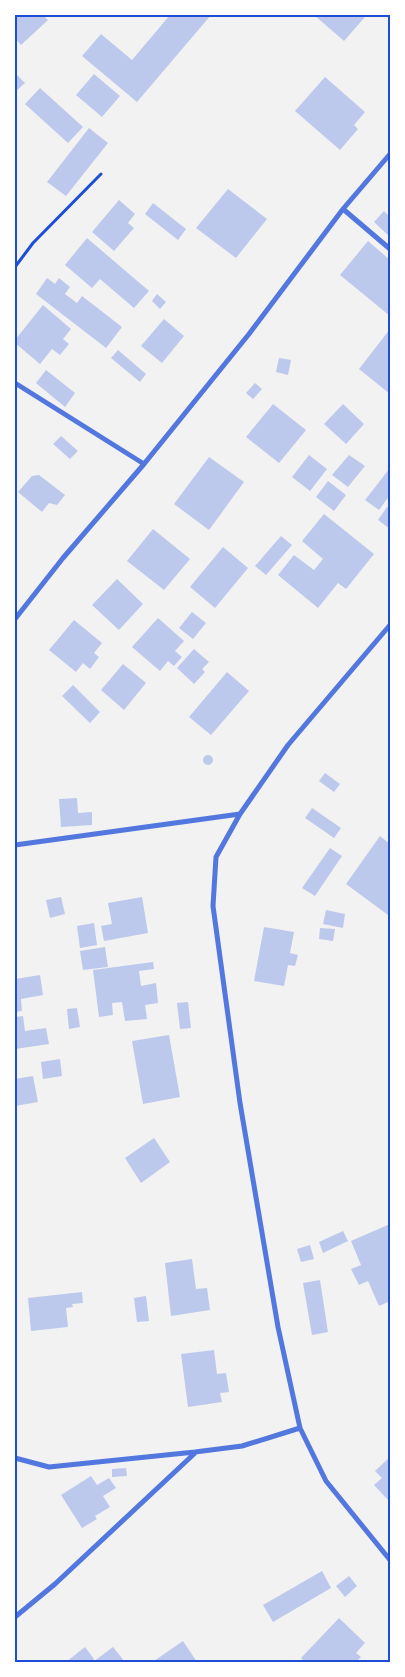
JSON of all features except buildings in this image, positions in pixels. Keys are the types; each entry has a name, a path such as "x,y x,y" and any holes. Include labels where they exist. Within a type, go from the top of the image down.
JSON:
{"street":[{"path":"15,620 63,558 144,464 249,334 343,209 390,154"},
{"path":"343,209 390,249"},
{"path":"15,383 144,464"},
{"path":"390,625 288,745 240,814 216,857 212,906 248,1152 278,1328 300,1428 326,1481 390,1560"},
{"path":"15,844 240,814"},
{"path":"15,1458 49,1467 195,1452 242,1446 300,1428"},
{"path":"15,1617 54,1584 195,1452"}],"path":[{"path":"15,267 33,244 101,174"}]}
